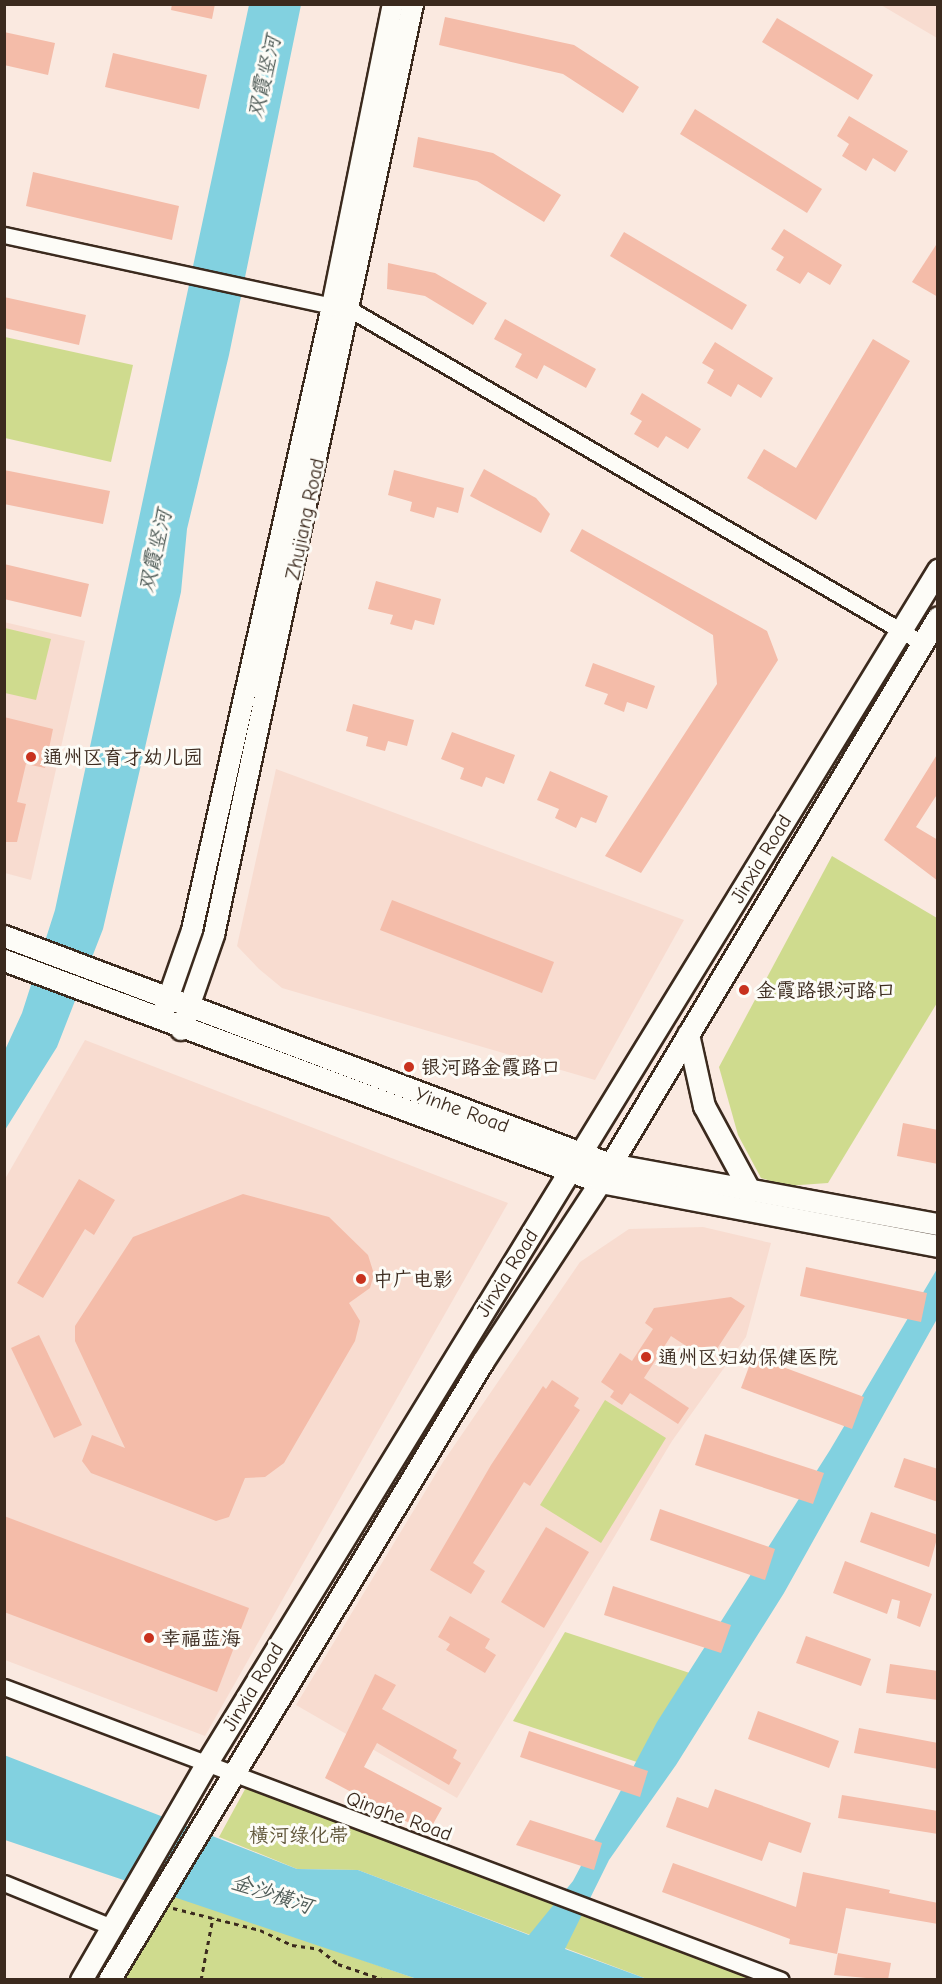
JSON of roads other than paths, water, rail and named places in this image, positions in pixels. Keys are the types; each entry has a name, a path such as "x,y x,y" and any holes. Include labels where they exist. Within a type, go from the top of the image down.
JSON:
{"main road":[{"name":"Jinxia Road","path":"81,1980 114,1928 206,1764 938,570"},
{"name":"Jinxia Road","path":"109,1980 157,1904 231,1773 483,1360 600,1182 938,617"},
{"name":"Yinhe Road","path":"7,937 168,998 188,1009 610,1164 938,1224"},
{"name":"Yinhe Road","path":"4,960 160,1019 181,1030 600,1182 938,1246"},
{"path":"688,1034 704,1106 750,1191"}],"street":[{"name":"Zhujiang Road","path":"181,1030 214,935 341,308 393,4"},
{"name":"Zhujiang Road","path":"160,1019 192,930 412,4"},
{"path":"4,234 341,308 922,643"},
{"name":"Qinghe Road","path":"4,1687 781,1980"},
{"path":"4,1883 114,1928"}],"water":[{"name":"双霞竖河","path":"249,5 301,5 229,355 187,529 181,592 103,929 57,1047 5,1130 5,1050 22,1013 55,910"},
{"name":"金沙横河","path":"937,1269 937,1319 784,1593 676,1765 609,1860 565,1949 647,1979 417,1979 5,1840 4,1755 297,1869 358,1870 529,1935 573,1881 657,1722 830,1450"}],"place":[{"name":"通州区育才幼儿园","path":"31,757"},
{"name":"金霞路银河路口","path":"744,990"},
{"name":"银河路金霞路口","path":"409,1067"},
{"name":"中广电影","path":"361,1279"},
{"name":"通州区妇幼保健医院","path":"646,1357"},
{"name":"幸福蓝海","path":"149,1638"}],"park label":[{"name":"横河绿化带","path":"299,1835"}]}
